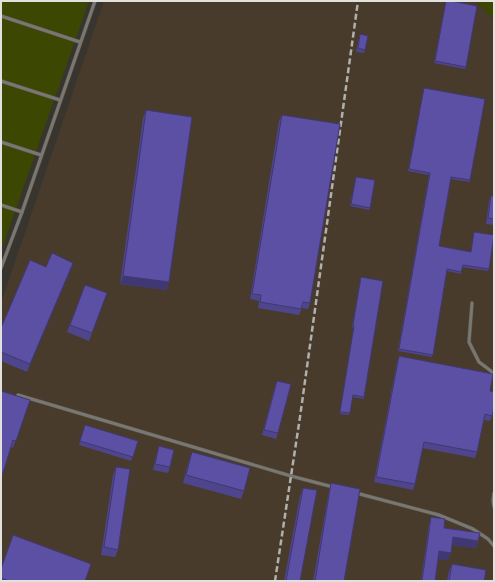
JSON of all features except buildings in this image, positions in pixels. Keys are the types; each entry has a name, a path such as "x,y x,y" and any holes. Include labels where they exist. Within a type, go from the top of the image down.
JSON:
{"lane":[{"path":"1,268 22,212 95,1"},
{"path":"1,16 80,42"},
{"path":"1,81 60,100"},
{"path":"1,142 41,156"},
{"path":"1,205 22,212"},
{"path":"472,303 469,342 478,362 491,371 494,378"},
{"path":"18,395 283,474 335,488"},
{"path":"350,492 439,515 473,529 488,539 494,546"},
{"path":"494,493 494,507"}],"shaded area":[{"path":"104,1 476,1 494,20 494,581 1,581 1,303"}],"green space":[{"path":"1,1 89,1 1,251"},
{"path":"476,1 494,1 494,20"}],"railway":[{"path":"275,581 300,417 358,1"}]}
